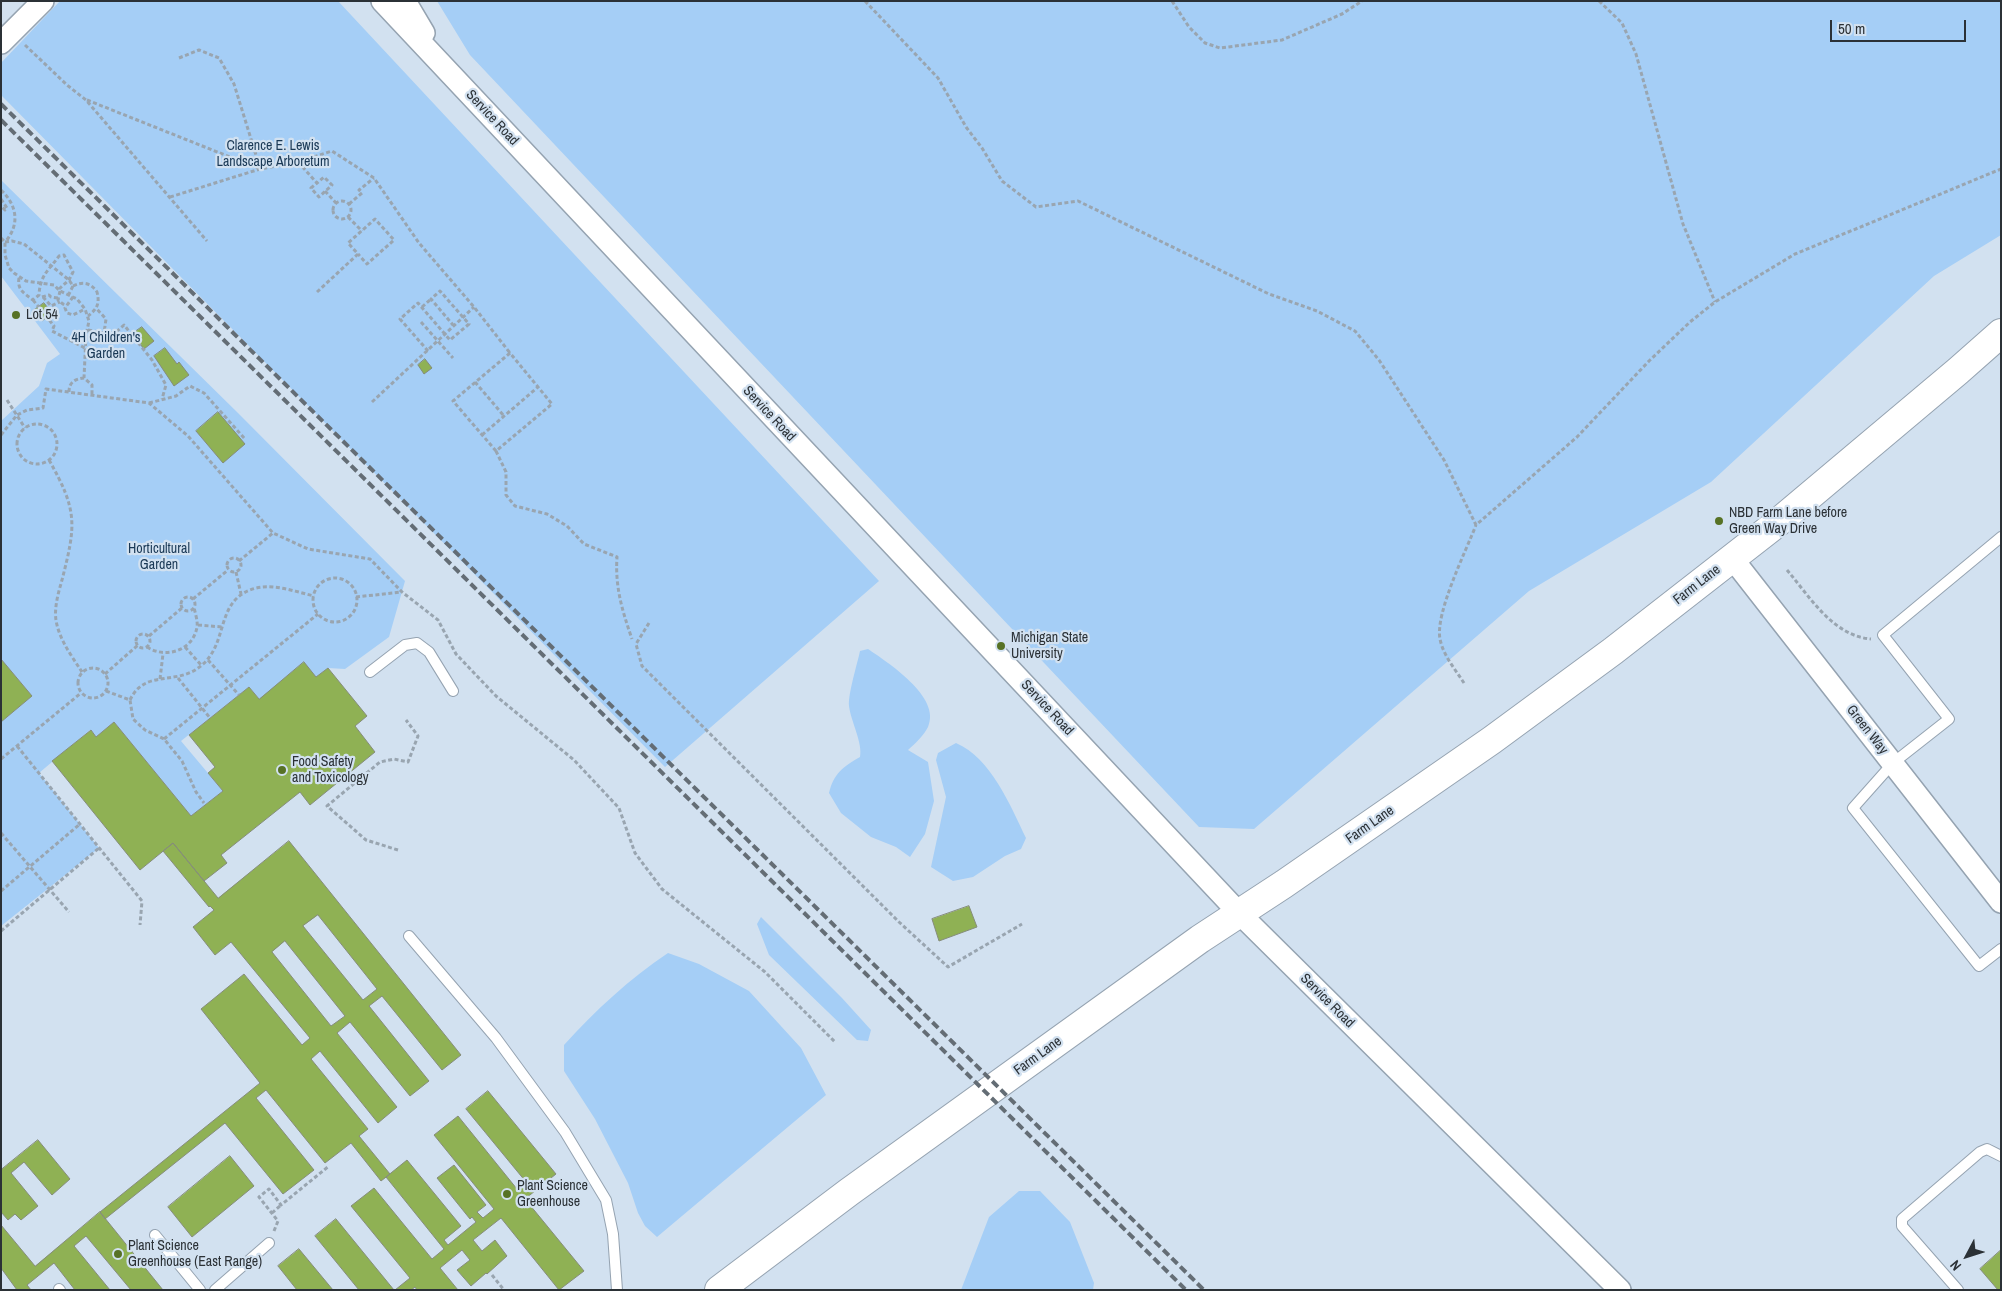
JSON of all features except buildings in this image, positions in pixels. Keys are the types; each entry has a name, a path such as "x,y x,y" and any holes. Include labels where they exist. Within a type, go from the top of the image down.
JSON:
{"street":[{"path":"7,38 43,1"},
{"name":"Service Road","path":"382,1 1240,914 1620,1290"},
{"name":"Service Road","path":"405,1 446,70"},
{"name":"Farm Lane","path":"719,1290 849,1192 1200,939 1240,914 1492,740 1613,651 1732,558 2001,334"},
{"name":"Green Way","path":"1732,558 2001,902"}],"lane":[{"path":"2001,538 1883,635 1949,719 1893,763 1853,808 1979,966 2001,949"},
{"path":"370,672 405,646 417,644 429,652 453,691"},
{"path":"410,936 496,1038 565,1132 606,1200 613,1234 617,1290"},
{"path":"1958,1290 1902,1226 1902,1219 1980,1152 1988,1148 2001,1156"},
{"path":"156,1235 200,1290"},
{"path":"214,1290 268,1243"}],"path":[{"path":"865,1 938,78 966,128 982,148 1002,181 1036,208 1078,201 1269,294 1317,311 1355,332 1379,360 1444,460 1476,525"},
{"path":"1172,1 1189,27 1205,43 1220,48 1282,40 1342,14 1362,1"},
{"path":"1599,1 1622,23 1636,54 1683,224 1715,302"},
{"path":"7,38 86,100 207,241"},
{"path":"179,58 199,50 219,58 234,84 260,169"},
{"path":"86,100 260,169"},
{"path":"170,197 260,169 298,162 332,151 374,178 419,243 474,307 552,404 496,451"},
{"path":"298,162 317,183"},
{"path":"1464,683 1447,657 1440,638 1442,613 1476,525 1577,437 1649,361 1690,322 1715,302 1795,254 2001,169"},
{"path":"324,177 332,185 319,197 311,188 317,183 324,177"},
{"path":"349,204 362,193 360,190 374,178"},
{"path":"2,191 12,203 16,218 11,235 5,242 4,248 9,268 26,281 54,285 71,295 86,309 88,330 86,335 84,378"},
{"path":"325,191 336,203"},
{"path":"1,198 8,208 5,210 1,206"},
{"path":"344,201 349,204 351,209 348,217 340,219 335,216 333,208 336,203 344,201"},
{"path":"348,217 362,231"},
{"path":"376,219 394,240 367,264 358,254 348,243 376,219"},
{"path":"1,238 5,242"},
{"path":"5,242 12,240 24,244 69,280 73,286 66,310 70,315 86,309"},
{"path":"317,292 358,254"},
{"path":"60,302 51,306 41,296 40,282 59,256 64,255 73,270 73,275 60,290 58,298 60,302 66,305"},
{"path":"20,278 19,287 22,292 33,300 54,326 52,331 63,339 85,348"},
{"path":"73,286 84,283 94,288 99,298 96,308 88,316"},
{"path":"422,307 440,291 469,324 450,340 418,303 400,319 428,350"},
{"path":"33,300 49,295 58,298"},
{"path":"431,299 453,325"},
{"path":"372,402 474,307"},
{"path":"96,308 106,319 104,333"},
{"path":"422,322 452,358"},
{"path":"88,330 115,334 124,325 152,360 166,385 162,400"},
{"path":"510,353 453,401 496,451 506,472 506,495 515,506 547,514 567,526 584,544 617,557 615,578 622,613 632,639"},
{"path":"69,392 74,380 84,378"},
{"path":"84,378 92,385 92,396"},
{"path":"475,382 504,416"},
{"path":"149,403 176,396 190,386 204,393 245,439"},
{"path":"482,435 538,387"},
{"path":"1,435 17,415 27,410 43,408 46,389"},
{"path":"7,400 25,428"},
{"path":"38,424 52,431 57,440 57,447 55,454 49,460 42,464 33,464 21,456 18,449 18,440 25,428 38,424"},
{"path":"49,460 69,500 73,520 72,540 56,605 56,624 67,649 82,672"},
{"path":"239,561 272,533"},
{"path":"228,570 229,560 234,558 239,561"},
{"path":"236,572 240,568 239,561"},
{"path":"228,570 236,572"},
{"path":"193,599 228,570"},
{"path":"1787,570 1833,624 1846,633 1869,640 1883,635"},
{"path":"236,572 241,594"},
{"path":"337,578 350,584 356,597 354,611 344,620 333,622 327,620 318,614 314,607 314,596 318,587 323,582 337,578"},
{"path":"204,802 196,792 182,760 164,739 145,730 133,719 130,700 144,683 160,679 178,678 202,666 218,644 229,608 241,594 266,586 314,596"},
{"path":"356,597 402,592"},
{"path":"182,608 181,601 183,599 187,597 193,599"},
{"path":"138,645 163,654 178,651 185,647 196,633 198,625 193,599"},
{"path":"182,608 188,611 194,607"},
{"path":"149,636 182,608"},
{"path":"164,739 318,614"},
{"path":"649,623 636,644 642,666 892,915 948,967 1022,924"},
{"path":"198,625 222,627"},
{"path":"138,645 137,639 140,635 145,634 149,636"},
{"path":"147,647 150,642 149,636"},
{"path":"105,674 138,645"},
{"path":"185,647 202,666"},
{"path":"160,679 163,654"},
{"path":"208,660 239,695"},
{"path":"93,668 105,674 108,682 106,691 101,696 92,698 81,693 78,681 82,672 93,668"},
{"path":"178,678 210,718"},
{"path":"106,691 130,700"},
{"path":"1,759 81,693"},
{"path":"398,850 366,840 327,806 380,762 394,759 408,762 418,736 406,720"},
{"path":"17,746 142,901 140,926"},
{"path":"1,891 80,824"},
{"path":"1,833 69,912"},
{"path":"1,932 100,848"},
{"path":"272,1213 330,1166"},
{"path":"268,1243 278,1221 259,1197 268,1189 281,1205"},
{"path":"492,1274 504,1290"}],"green space":[{"name":"Clarence E. Lewis Landscape Arboretum","path":"60,1 338,1 879,581 665,767 1,95 1,63"},
{"path":"437,1 2001,1 2001,235 1934,276 1711,482 1529,591 1254,829 1199,827 470,55"},
{"name":"Horticultural Garden","path":"1,180 238,413 405,581 389,637 345,669 328,668 316,677 259,699 249,687 181,741 223,791 191,816 114,722 96,737 90,730 39,773 99,848 1,926 1,722 32,696 1,659 1,421 39,386 47,363 60,354 1,276"},
{"path":"868,649 899,671 910,682 927,704 930,716 928,727 908,750 928,762 934,801 925,834 910,857 896,847 871,837 841,813 829,793 840,771 860,757 860,745 850,712 849,701 860,651"},
{"path":"956,743 968,750 989,771 1006,797 1026,838 1021,849 1005,856 973,877 953,881 931,867 946,797 936,760 938,753"},
{"path":"761,917 842,998 871,1030 868,1041 857,1040 769,955 757,924"},
{"path":"668,953 699,964 749,991 801,1048 826,1095 657,1237 645,1226 638,1213 628,1183 595,1119 564,1071 564,1045 613,996"},
{"path":"1019,1191 1040,1191 1070,1222 1094,1283 1093,1290 961,1290 989,1217"}],"railway":[{"path":"1,104 1204,1290"},
{"path":"1,120 1186,1290"}],"place":[{"name":"Lot 54","path":"16,315"},
{"name":"NBD Farm Lane before Green Way Drive","path":"1719,521"},
{"name":"Michigan State University","path":"1001,646"},
{"name":"Food Safety and Toxicology","path":"282,770"},
{"name":"Plant Science Greenhouse","path":"507,1194"},
{"name":"Plant Science Greenhouse (East Range)","path":"118,1254"}],"park label":[{"name":"4H Children's Garden","path":"106,346"}]}
